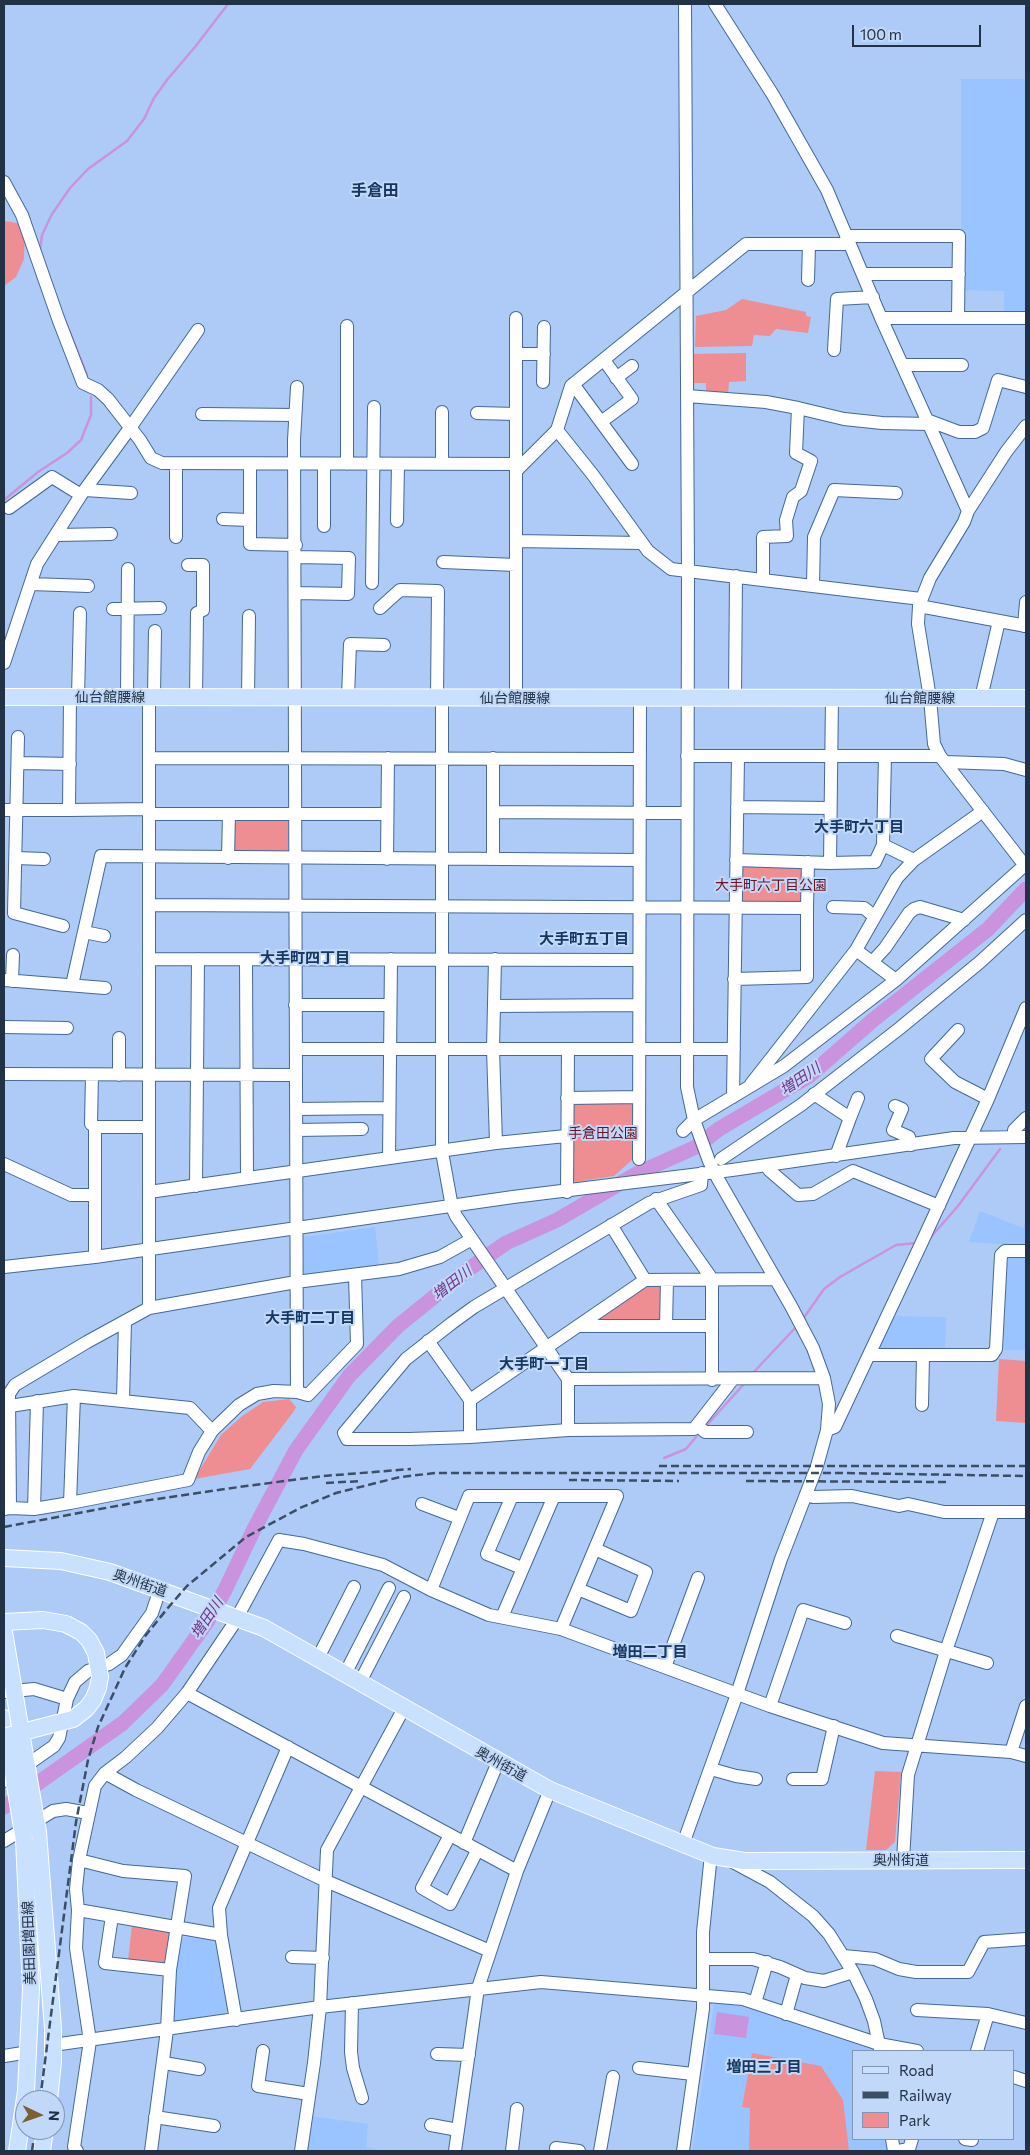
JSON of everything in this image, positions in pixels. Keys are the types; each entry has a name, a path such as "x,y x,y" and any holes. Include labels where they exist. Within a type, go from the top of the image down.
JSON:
{"main road":[{"name":"仙台館腰線","path":"4,696 1026,698"},
{"name":"奥州街道","path":"4,1558 61,1561 110,1572 264,1628 550,1790 721,1858 766,1862 1026,1860"},
{"path":"4,1622 43,1620 66,1624 80,1632 89,1640 96,1653 100,1677 93,1700 86,1709 72,1719 15,1735"},
{"path":"4,1632 15,1735"},
{"path":"4,1718 15,1735"},
{"name":"美田園増田線","path":"15,1735 38,1832 47,1928 53,2045 50,2090"},
{"name":"美田園増田線","path":"15,1735 24,1840 31,1989 29,2052 17,2151"}],"street":[{"path":"683,1844 737,1694 781,1559 818,1466 828,1430 829,1404 824,1378 813,1348 708,1168 687,1087 686,697 688,570 685,4"},
{"path":"715,4 773,95 814,164 827,190 881,318 968,511"},
{"path":"4,182 22,215 82,382 98,390 108,398 152,458 162,464 442,464 516,468 557,430 573,384 746,244 809,244 848,240 959,236 958,318"},
{"path":"808,280 809,244"},
{"path":"863,274 959,274"},
{"path":"834,350 837,298 872,297"},
{"path":"516,318 516,698"},
{"path":"881,318 1026,318"},
{"path":"347,326 347,464"},
{"path":"543,382 544,327"},
{"path":"4,663 37,564 83,493 198,330"},
{"path":"516,354 544,354"},
{"path":"602,422 632,399 604,360"},
{"path":"902,365 962,365"},
{"path":"616,378 632,366"},
{"path":"687,396 766,402 844,419 882,423 928,422 960,432 974,432 983,428 998,380 1026,387"},
{"path":"573,384 632,464"},
{"path":"297,387 295,415 297,1392"},
{"path":"372,583 374,407"},
{"path":"763,579 763,537 787,536 786,520 793,497 801,490 811,461 796,453 798,408"},
{"path":"442,412 442,464"},
{"path":"202,414 295,415"},
{"path":"477,414 516,414"},
{"path":"683,1130 784,1066 896,980 1026,866 942,759 934,744 930,698 918,624 920,602 930,578 964,522 968,511 1006,452 1026,426"},
{"path":"557,430 593,475 648,551 671,569 813,585 920,602 1025,626 1026,602"},
{"path":"176,464 176,537"},
{"path":"250,464 250,544 349,558 348,594 296,593"},
{"path":"324,464 324,526"},
{"path":"397,521 398,464"},
{"path":"9,508 52,476 83,493 131,493"},
{"path":"813,585 814,537 834,490 896,493"},
{"path":"222,519 249,520"},
{"path":"57,535 111,534"},
{"path":"516,540 641,542"},
{"path":"443,562 516,565"},
{"path":"188,565 203,565 203,610 197,612 196,697"},
{"path":"127,696 128,569"},
{"path":"735,697 736,576"},
{"path":"30,584 88,586"},
{"path":"380,608 400,590 438,591 443,758 442,1152 452,1206 472,1239 568,1380 568,1430"},
{"path":"113,608 160,608"},
{"path":"69,810 70,764 80,613"},
{"path":"248,696 249,616"},
{"path":"981,698 999,621"},
{"path":"149,1308 148,758 155,630"},
{"path":"348,697 350,644 384,645"},
{"path":"830,863 832,697"},
{"path":"638,1159 640,698"},
{"path":"18,737 10,810 16,858 14,913 63,926"},
{"path":"687,756 885,756 1004,764 1026,770"},
{"path":"733,1097 738,756"},
{"path":"736,860 830,863 875,862 883,845 885,756"},
{"path":"148,758 639,759"},
{"path":"387,859 388,758"},
{"path":"493,758 493,859"},
{"path":"22,763 70,764"},
{"path":"737,807 830,808"},
{"path":"10,810 149,811 229,814 388,814"},
{"path":"749,1087 856,950 897,878 914,860 983,811"},
{"path":"493,812 687,813"},
{"path":"228,858 229,814"},
{"path":"883,845 914,860"},
{"path":"72,986 101,856 639,860"},
{"path":"16,858 44,858"},
{"path":"734,979 807,977 808,862"},
{"path":"149,906 291,905 296,908 807,908"},
{"path":"872,962 914,909 920,907 964,920"},
{"path":"833,908 864,908 874,916"},
{"path":"747,1432 700,1428 568,1430 470,1437 347,1439 344,1433 406,1359 474,1306 505,1286 656,1199 702,1186 708,1168 814,1094 915,1016 1024,924"},
{"path":"84,932 104,936"},
{"path":"856,950 896,980"},
{"path":"13,956 8,980 105,988"},
{"path":"149,959 639,960"},
{"path":"196,1186 198,959"},
{"path":"389,1158 388,1108 391,959"},
{"path":"495,959 493,1049 496,1143"},
{"path":"246,960 245,1076 247,1178"},
{"path":"295,1005 390,1005"},
{"path":"494,1006 639,1005"},
{"path":"828,1430 834,1427 939,1206 988,1099 1026,1008"},
{"path":"4,1026 67,1028"},
{"path":"958,1030 931,1060 955,1082 988,1099"},
{"path":"119,1038 119,1075"},
{"path":"296,1049 734,1049"},
{"path":"567,1192 568,1050"},
{"path":"4,1074 295,1076"},
{"path":"92,1075 91,1124 95,1127 95,1257"},
{"path":"814,1094 850,1118"},
{"path":"567,1098 639,1097"},
{"path":"836,1156 858,1098"},
{"path":"296,1109 388,1108"},
{"path":"902,1109 892,1130 909,1137 911,1145"},
{"path":"1020,1137 1014,1130 1026,1118"},
{"path":"95,1127 148,1127"},
{"path":"296,1130 362,1129"},
{"path":"149,1192 496,1143 566,1136"},
{"path":"4,1267 95,1257 452,1206 567,1192 708,1168 732,1170 970,1137 1020,1137"},
{"path":"732,1170 735,1149"},
{"path":"4,1164 71,1195 95,1195"},
{"path":"768,1165 769,1170 798,1195 813,1194 853,1170 939,1206"},
{"path":"656,1199 712,1279 712,1380"},
{"path":"611,1225 645,1280"},
{"path":"355,1275 357,1344 308,1395 297,1392 274,1391 257,1394 239,1405 212,1431 199,1452 188,1480 34,1508 7,1509 9,1394 15,1385 125,1321 149,1308 296,1282 399,1269 440,1257 472,1239"},
{"path":"869,1355 987,1356 995,1352 1001,1256 1005,1251 1026,1252"},
{"path":"470,1400 645,1280 774,1279"},
{"path":"666,1326 667,1280"},
{"path":"123,1400 125,1321"},
{"path":"579,1326 712,1326"},
{"path":"428,1341 470,1400 470,1437"},
{"path":"922,1405 923,1356"},
{"path":"568,1380 824,1378"},
{"path":"700,1428 737,1379"},
{"path":"10,1406 74,1396 190,1408 212,1431"},
{"path":"70,1502 74,1396"},
{"path":"34,1508 37,1401"},
{"path":"806,1494 813,1497 852,1496 899,1506 908,1504 944,1512 1026,1512"},
{"path":"431,1590 469,1496 617,1496 561,1629"},
{"path":"512,1496 487,1554 522,1568"},
{"path":"502,1617 554,1496"},
{"path":"422,1504 460,1518"},
{"path":"903,1860 908,1775 916,1744 993,1512"},
{"path":"77,2151 74,2147 90,2041 76,1948 78,1910 76,1894 79,1860 95,1786 104,1773 142,1743 187,1693 235,1617 279,1540 304,1544 383,1566 431,1590 489,1615 561,1629 770,1706 883,1742 1011,1752 1026,1756"},
{"path":"578,1589 631,1611 646,1572 595,1549"},
{"path":"665,1667 698,1578"},
{"path":"318,1658 354,1587"},
{"path":"346,1674 389,1588"},
{"path":"4,1781 54,1746 62,1728 67,1699 75,1682 88,1671 109,1664 122,1655 152,1612 160,1589"},
{"path":"360,1682 404,1597"},
{"path":"770,1706 803,1610 845,1623"},
{"path":"897,1636 987,1663"},
{"path":"4,1692 34,1689 67,1699"},
{"path":"187,1693 517,1871"},
{"path":"1011,1752 1026,1706"},
{"path":"301,2151 320,2007 327,1850 404,1708"},
{"path":"793,1779 822,1778 834,1726"},
{"path":"236,2020 218,1908 288,1747"},
{"path":"464,1843 498,1762"},
{"path":"711,1769 756,1779"},
{"path":"104,1773 326,1881 490,1950"},
{"path":"455,2151 478,1988 517,1871 550,1790"},
{"path":"4,1841 52,1811 66,1809 88,1813"},
{"path":"450,1836 422,1888 450,1904 478,1851"},
{"path":"683,2151 703,1996 703,1932 710,1864 721,1858 770,1882 813,1916 829,1934 853,1972 869,2006 880,2048"},
{"path":"79,1860 123,1871 185,1876 170,1970 164,2063 151,2151"},
{"path":"766,1862 766,1871 770,1882"},
{"path":"78,1910 221,1935"},
{"path":"112,1916 105,1963 170,1970"},
{"path":"844,1956 875,1959 899,1969 916,1972 968,1972 984,1942 1026,1939"},
{"path":"292,1957 323,1958"},
{"path":"703,1959 753,1958 797,1975 824,1982 853,1972"},
{"path":"755,2003 767,1962"},
{"path":"786,2014 797,1975"},
{"path":"53,2045 352,2003 478,1988 558,1982 743,1999 880,2048 904,2050"},
{"path":"352,2003 351,2052 353,2068 362,2098"},
{"path":"917,2010 988,2014 1026,2023"},
{"path":"977,2050 988,2014"},
{"path":"264,2050 258,2086 309,2094"},
{"path":"4,2056 29,2052"},
{"path":"437,2054 469,2055"},
{"path":"164,2063 199,2069"},
{"path":"639,2068 694,2074"},
{"path":"600,2151 613,2077"},
{"path":"512,2151 518,2109"},
{"path":"155,2117 214,2126"},
{"path":"431,2125 458,2130"},
{"path":"898,2151 909,2149 912,2140"},
{"path":"556,2148 579,2151"}],"shaded area":[{"path":"961,79 1026,79 1026,312 1004,313 1004,291 961,290"},
{"path":"980,1211 1023,1228 1026,1221 1026,1246 969,1242"},
{"path":"375,1227 379,1268 303,1278 301,1275 301,1241 304,1237"},
{"path":"1011,1257 1026,1257 1026,1350 1005,1350 1002,1346 1006,1261"},
{"path":"892,1316 946,1317 945,1350 875,1352"},
{"path":"185,1937 213,1940 217,1943 229,2008 224,2014 175,2021 175,1971 180,1939"},
{"path":"714,2004 744,2007 870,2049 852,2050 852,2140 887,2140 888,2151 692,2151"},
{"path":"717,2012 749,2017 746,2038 714,2034"},
{"path":"311,2116 368,2124 366,2147 381,2151 307,2151"}],"green space":[{"path":"4,221 17,223 25,231 24,259 16,277 4,286"},
{"path":"742,299 806,312 806,316 811,317 808,333 776,329 770,336 754,335 752,346 695,347 696,316 726,310"},
{"path":"746,353 746,381 729,382 728,395 706,394 706,383 693,383 693,354"},
{"path":"234,818 285,818 288,822 288,850 284,855 233,854"},
{"name":"大手町六丁目公園","path":"744,864 804,868 802,904 743,905 739,901 740,869"},
{"name":"手倉田公園","path":"575,1101 630,1102 635,1107 634,1158 614,1176 575,1182 572,1178 570,1108"},
{"path":"645,1283 661,1284 664,1287 660,1323 598,1323 597,1318"},
{"path":"999,1359 1026,1361 1026,1423 996,1421"},
{"path":"289,1399 296,1407 294,1411 250,1469 194,1479 221,1435 241,1417 263,1402"},
{"path":"875,1771 901,1772 895,1842 886,1850 866,1850"},
{"path":"132,1925 172,1931 168,1963 128,1961"},
{"path":"752,2053 821,2066 843,2100 849,2151 749,2151 750,2108 742,2107"}],"waterway":[{"path":"40,251 42,235 52,214 70,188 88,169 127,141 144,119 154,98 167,80 228,4"},
{"path":"63,315 87,375"},
{"path":"4,500 38,472 67,453 81,440 91,415 91,397"},
{"name":"増田川","path":"4,1807 123,1723 162,1685 207,1622 296,1450 349,1376 398,1326 466,1271 506,1243 557,1220 638,1173 696,1147 719,1129 809,1076 873,1020 988,929 1026,889"},
{"path":"930,1238 958,1206 1000,1149"},
{"path":"803,1319 824,1289 840,1277 896,1245 917,1243"},
{"path":"752,1374 796,1327"},
{"path":"706,1426 744,1384"},
{"path":"664,1458 686,1449 700,1432"}],"railway":[{"path":"659,1466 1026,1466"},
{"path":"4,1527 143,1501 246,1486 324,1476 411,1469"},
{"path":"41,2090 76,1822 88,1760 98,1727 125,1668 146,1635 187,1586 246,1537 300,1508 336,1493 400,1477 435,1473 841,1473 1026,1476"},
{"path":"569,1480 679,1481"},
{"path":"326,1483 361,1481"},
{"path":"746,1481 949,1482"},
{"path":"32,2151 34,2140"}],"district":[{"name":"手倉田","path":"375,191"},
{"name":"大手町六丁目","path":"859,827"},
{"name":"大手町五丁目","path":"584,939"},
{"name":"大手町四丁目","path":"305,958"},
{"name":"大手町二丁目","path":"310,1318"},
{"name":"大手町一丁目","path":"544,1364"},
{"name":"増田二丁目","path":"650,1652"},
{"name":"増田三丁目","path":"764,2067"}]}
